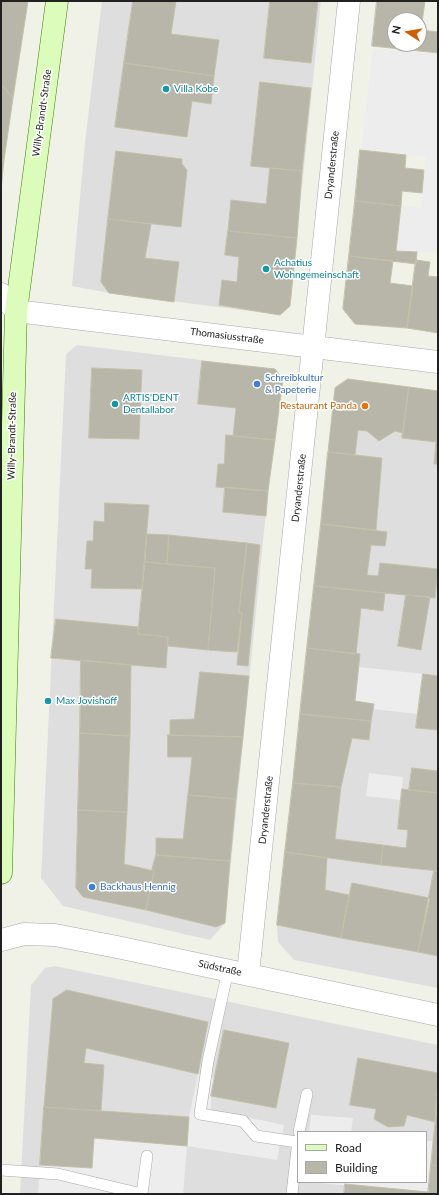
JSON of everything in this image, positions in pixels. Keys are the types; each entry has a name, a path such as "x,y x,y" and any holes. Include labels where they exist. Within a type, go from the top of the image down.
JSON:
{"street":[{"name":"Willy-Brandt-Straße","path":"1,873 3,696 16,311 57,1"},
{"name":"Dryanderstraße","path":"238,972 314,347 349,1"},
{"path":"1,294 16,311"},
{"name":"Thomasiusstraße","path":"16,311 438,362"},
{"name":"Südstraße","path":"1,940 24,934 55,935 438,1015"}],"lane":[{"path":"238,972 208,1061 200,1114 243,1121 256,1136 297,1138"},
{"path":"299,1131 307,1094"},
{"path":"292,1194 297,1147"},
{"path":"1,1170 58,1174 142,1194 147,1156"}],"shaded area":[{"path":"102,1 321,1 290,306 280,315 109,293 72,286 85,142"},
{"path":"373,49 387,50 387,52 438,54 438,253 396,251 401,206 421,208 426,157 362,149"},
{"path":"77,345 275,369 283,379 268,491 225,923 210,940 63,906 41,878 66,354"},
{"path":"348,379 438,391 438,988 294,960 278,942 277,925 335,388"},
{"path":"359,667 423,674 418,714 373,709 373,704 355,701"},
{"path":"369,773 403,777 401,800 366,796"},
{"path":"55,966 438,1045 438,1194 20,1194 31,985 45,968"},
{"path":"198,1074 215,1078 211,1096 211,1110 284,1125 277,1160 187,1146 183,1194 38,1194 40,1165 92,1168 94,1138 186,1146 189,1117"},
{"path":"311,1115 353,1118 351,1131 309,1131"},
{"path":"427,1141 433,1141 428,1192 317,1183 427,1183"}],"building":[{"path":"1,1 28,1 13,98 1,84"},
{"path":"133,1 176,1 171,34 219,40 214,76 124,63"},
{"path":"270,1 318,1 311,63 264,58"},
{"path":"377,1 425,1 423,12 387,12 387,48 372,46"},
{"path":"427,31 438,32 438,53 427,52"},
{"name":"Villa Kobe","path":"124,63 214,76 211,104 192,101 187,137 115,127"},
{"path":"260,82 311,88 302,171 251,166"},
{"path":"1,84 13,98 4,160 1,160"},
{"path":"360,150 406,155 405,168 424,170 422,193 402,191 401,206 355,201"},
{"path":"116,151 182,159 182,164 187,170 181,227 108,219"},
{"path":"1,160 4,160 1,190"},
{"path":"270,168 302,171 297,238 228,231 231,200 266,204"},
{"path":"355,201 401,206 396,251 417,252 416,264 349,256"},
{"path":"108,219 151,224 145,258 179,262 174,302 109,293 101,282"},
{"name":"Achatius Wohngemeinschaft","path":"228,231 297,238 290,306 280,315 219,305 222,280 237,282 239,257 225,255"},
{"path":"349,256 393,261 390,283 413,286 407,328 355,324 343,309"},
{"path":"416,260 430,262 428,276 438,277 438,333 407,328"},
{"path":"202,361 275,369 283,379 275,440 233,436 236,408 198,404"},
{"name":"ARTIS'DENT Dentallabor","path":"92,368 142,370 139,439 89,438"},
{"path":"348,379 409,387 403,433 395,431 379,441 367,431 358,430 355,455 328,452 335,388"},
{"path":"409,387 438,391 438,464 434,464 436,442 402,438"},
{"path":"226,435 275,440 268,491 216,487 218,464 224,464"},
{"path":"328,452 382,458 376,530 321,524"},
{"path":"225,487 268,491 266,516 223,512"},
{"path":"105,503 149,505 142,589 91,588 92,569 85,569 87,541 93,541 94,521 104,522"},
{"path":"321,524 387,532 385,546 371,545 367,575 378,576 380,563 438,569 435,598 314,586"},
{"path":"147,534 169,535 167,564 145,562"},
{"path":"169,535 247,543 239,613 242,613 237,652 208,650 215,568 167,564"},
{"path":"247,543 260,545 248,666 237,665 242,613 239,613"},
{"path":"145,562 215,568 208,650 168,646 168,637 138,634"},
{"path":"314,586 385,593 383,611 361,608 356,654 307,648"},
{"path":"406,595 430,597 421,650 398,646"},
{"path":"56,619 139,627 138,634 168,637 166,668 51,658"},
{"path":"307,648 360,654 355,701 374,704 371,721 300,714"},
{"path":"81,660 131,665 130,736 80,733"},
{"path":"200,672 249,676 243,737 170,735 170,720 194,719"},
{"path":"423,674 438,676 438,730 416,728"},
{"path":"300,714 371,721 369,740 352,738 341,787 293,783"},
{"path":"80,733 130,736 127,812 78,810"},
{"path":"168,735 243,737 236,799 188,795 192,757 168,757"},
{"path":"412,768 438,771 438,793 409,790"},
{"path":"293,783 341,787 335,839 383,845 381,865 285,852"},
{"path":"402,789 438,793 438,871 381,865 383,845 406,848 408,830 398,829"},
{"path":"188,795 236,799 230,861 156,855 156,838 183,839"},
{"path":"78,810 127,812 124,864 154,871 146,910 83,897 76,888"},
{"path":"285,852 327,858 325,890 349,895 341,938 277,925"},
{"path":"156,855 230,861 225,923 216,927 146,910 154,871 152,870"},
{"path":"434,871 438,871 438,956 418,952"},
{"path":"352,883 430,898 418,952 341,938"},
{"path":"67,990 208,1022 198,1074 86,1048 84,1063 104,1065 101,1111 44,1107 53,999"},
{"path":"224,1030 289,1043 276,1108 211,1096"},
{"path":"358,1058 438,1073 435,1122 407,1115 404,1126 388,1127 374,1119 376,1109 350,1105"},
{"path":"438,1095 438,1166 431,1165"},
{"path":"44,1107 189,1117 187,1146 94,1138 92,1168 40,1165"},
{"path":"431,1165 438,1166 438,1194 428,1194"},
{"path":"345,1184 428,1192 428,1194 344,1194"}],"place":[{"name":"Villa Kobe","path":"166,89"},
{"name":"Achatius Wohngemeinschaft","path":"266,269"},
{"name":"Schreibkultur & Papeterie","path":"257,384"},
{"name":"ARTIS'DENT Dentallabor","path":"115,404"},
{"name":"Restaurant Panda","path":"365,406"},
{"name":"Max Jovishoff","path":"48,701"},
{"name":"Backhaus Hennig","path":"92,887"}]}
